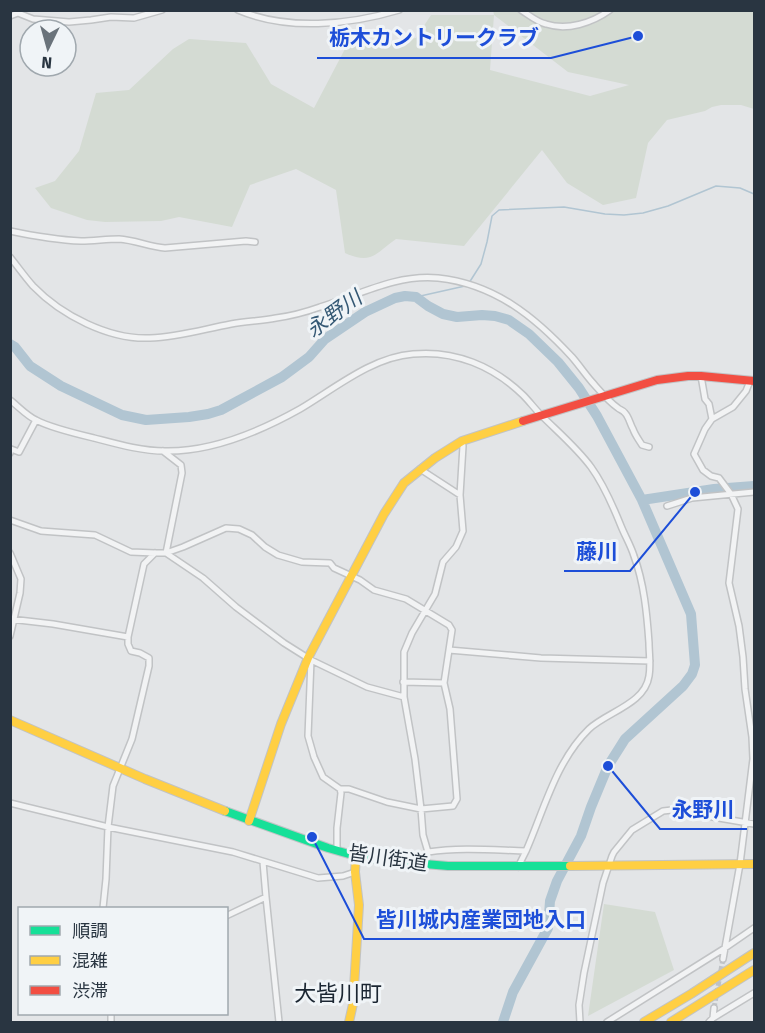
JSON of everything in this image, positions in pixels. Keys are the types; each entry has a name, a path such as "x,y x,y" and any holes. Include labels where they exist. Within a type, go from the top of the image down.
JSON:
{"main road":[{"path":"249,821 281,724 309,659 389,507 404,483 420,469 462,441 483,433 657,380 680,376 701,376 752,381"},
{"name":"皆川街道","path":"10,720 172,791 249,821 356,856 421,864 472,867 754,864"},
{"path":"349,1023 353,1004 359,905 355,872 356,856"},
{"path":"644,1023 754,953"},
{"path":"671,1023 754,970"}],"street":[{"path":"10,16 18,13 33,19 69,21 111,17 134,18 162,10"},
{"path":"238,10 263,19 306,24 374,18 399,10"},
{"path":"521,10 547,25 567,26 588,22 610,10"},
{"path":"10,231 44,238 80,241 130,240 165,248 255,242"},
{"path":"10,257 44,296 82,322 114,334 147,339 279,318 318,308 384,284 402,280 438,278 474,286 512,304 549,334 573,358 602,396 625,412 642,445 649,447"},
{"path":"10,400 36,420 81,435 117,444 163,451 180,450 208,446 268,426 360,372 401,355 416,353 453,356 481,365 508,382 543,413 589,465 615,510 637,564 644,600 650,661 649,677 640,694 590,728 568,756 551,790 521,867"},
{"path":"701,376 705,399 709,404 712,419"},
{"path":"723,959 746,823 753,753 739,627 729,583 738,508 719,478 703,470 694,454 712,419 734,407 752,381"},
{"path":"11,450 19,452 36,420"},
{"path":"428,852 423,835 404,697 404,652 412,633 435,594 443,562 464,531 460,495 462,441"},
{"path":"163,451 181,465 182,473 166,553"},
{"path":"420,469 460,495"},
{"path":"667,506 709,495 754,492"},
{"path":"10,520 41,531 95,535 131,552 155,553 166,553 226,528 239,529 252,535 278,555 302,562 330,563 334,568 374,590 406,599 426,610 449,625 452,630 444,683 450,709 457,799 453,806 421,809 387,802 349,789 340,789 323,777 314,758 308,736 309,659"},
{"path":"10,553 21,579 10,636"},
{"path":"103,907 113,786 132,739 149,666 149,658 131,651 128,637 144,564 155,553"},
{"path":"166,553 203,578 284,643 309,659 367,687 404,697"},
{"path":"13,619 97,630 128,637"},
{"path":"449,650 541,658 650,661"},
{"path":"403,682 444,683"},
{"path":"337,851 340,789"},
{"path":"10,803 108,827 233,852 318,878 343,876 355,872"},
{"path":"579,1023 584,973 607,866 614,852 632,830 663,812 672,810 754,824"},
{"path":"421,864 422,857 428,852 439,850 526,851"},
{"path":"263,862 279,1023"},
{"path":"228,915 266,897"},
{"path":"607,1023 754,928"},
{"path":"711,1021 754,993"},
{"path":"711,1021 714,1008"}],"shaded area":[{"path":"493,10 754,11 754,109 741,105 721,105 667,120 648,143 636,198 603,205 567,183 542,150 464,246 396,239 367,258 345,253 336,190 296,169 250,185 232,227 179,217 161,221 87,220 51,208 35,188 55,181 79,151 96,93 129,90 173,49 189,39 246,43 271,84 314,108 346,47 416,38 431,15 494,15","holes":["494,15 568,72 629,85 590,96 490,70"]},
{"path":"604,904 655,912 674,970 588,1016"}],"waterway":[{"path":"469,283 481,264 492,216 499,210 564,207 624,215 643,213 668,206 716,186 740,188 754,194"},
{"path":"416,297 465,286"},
{"name":"永野川","path":"10,344 30,366 61,386 122,415 146,420 189,417 221,410 282,377 309,357 325,339 365,312 395,298 405,296 416,297 443,314 457,317 495,316 509,320 529,334 558,362 579,388 597,416 642,500 691,614 695,665 692,674 683,686 625,739 608,766 581,836 557,881 550,901 548,928 513,992 503,1022"},
{"path":"642,500 714,489 754,486"}],"tunnel":[{"path":"714,1008 723,959"}],"traffic: fast":[{"path":"225,811 328,848 379,860 448,866 570,866"}],"traffic: slow":[{"path":"249,821 281,724 308,658 384,514 404,483 435,458 462,441 523,421"},
{"path":"10,720 225,811"},
{"path":"349,1022 353,1004 359,905 355,872 356,856"},
{"path":"570,866 754,864"},
{"path":"644,1022 754,953"},
{"path":"671,1022 754,970"}],"traffic: jam":[{"path":"523,421 657,380 701,376 754,381"}],"place":[{"name":"栃木カントリークラブ","path":"638,36"},
{"name":"藤川","path":"695,492"},
{"name":"永野川","path":"608,766"},
{"name":"皆川城内産業団地入口","path":"312,837"}],"district":[{"name":"大皆川町","path":"338,993"}]}
